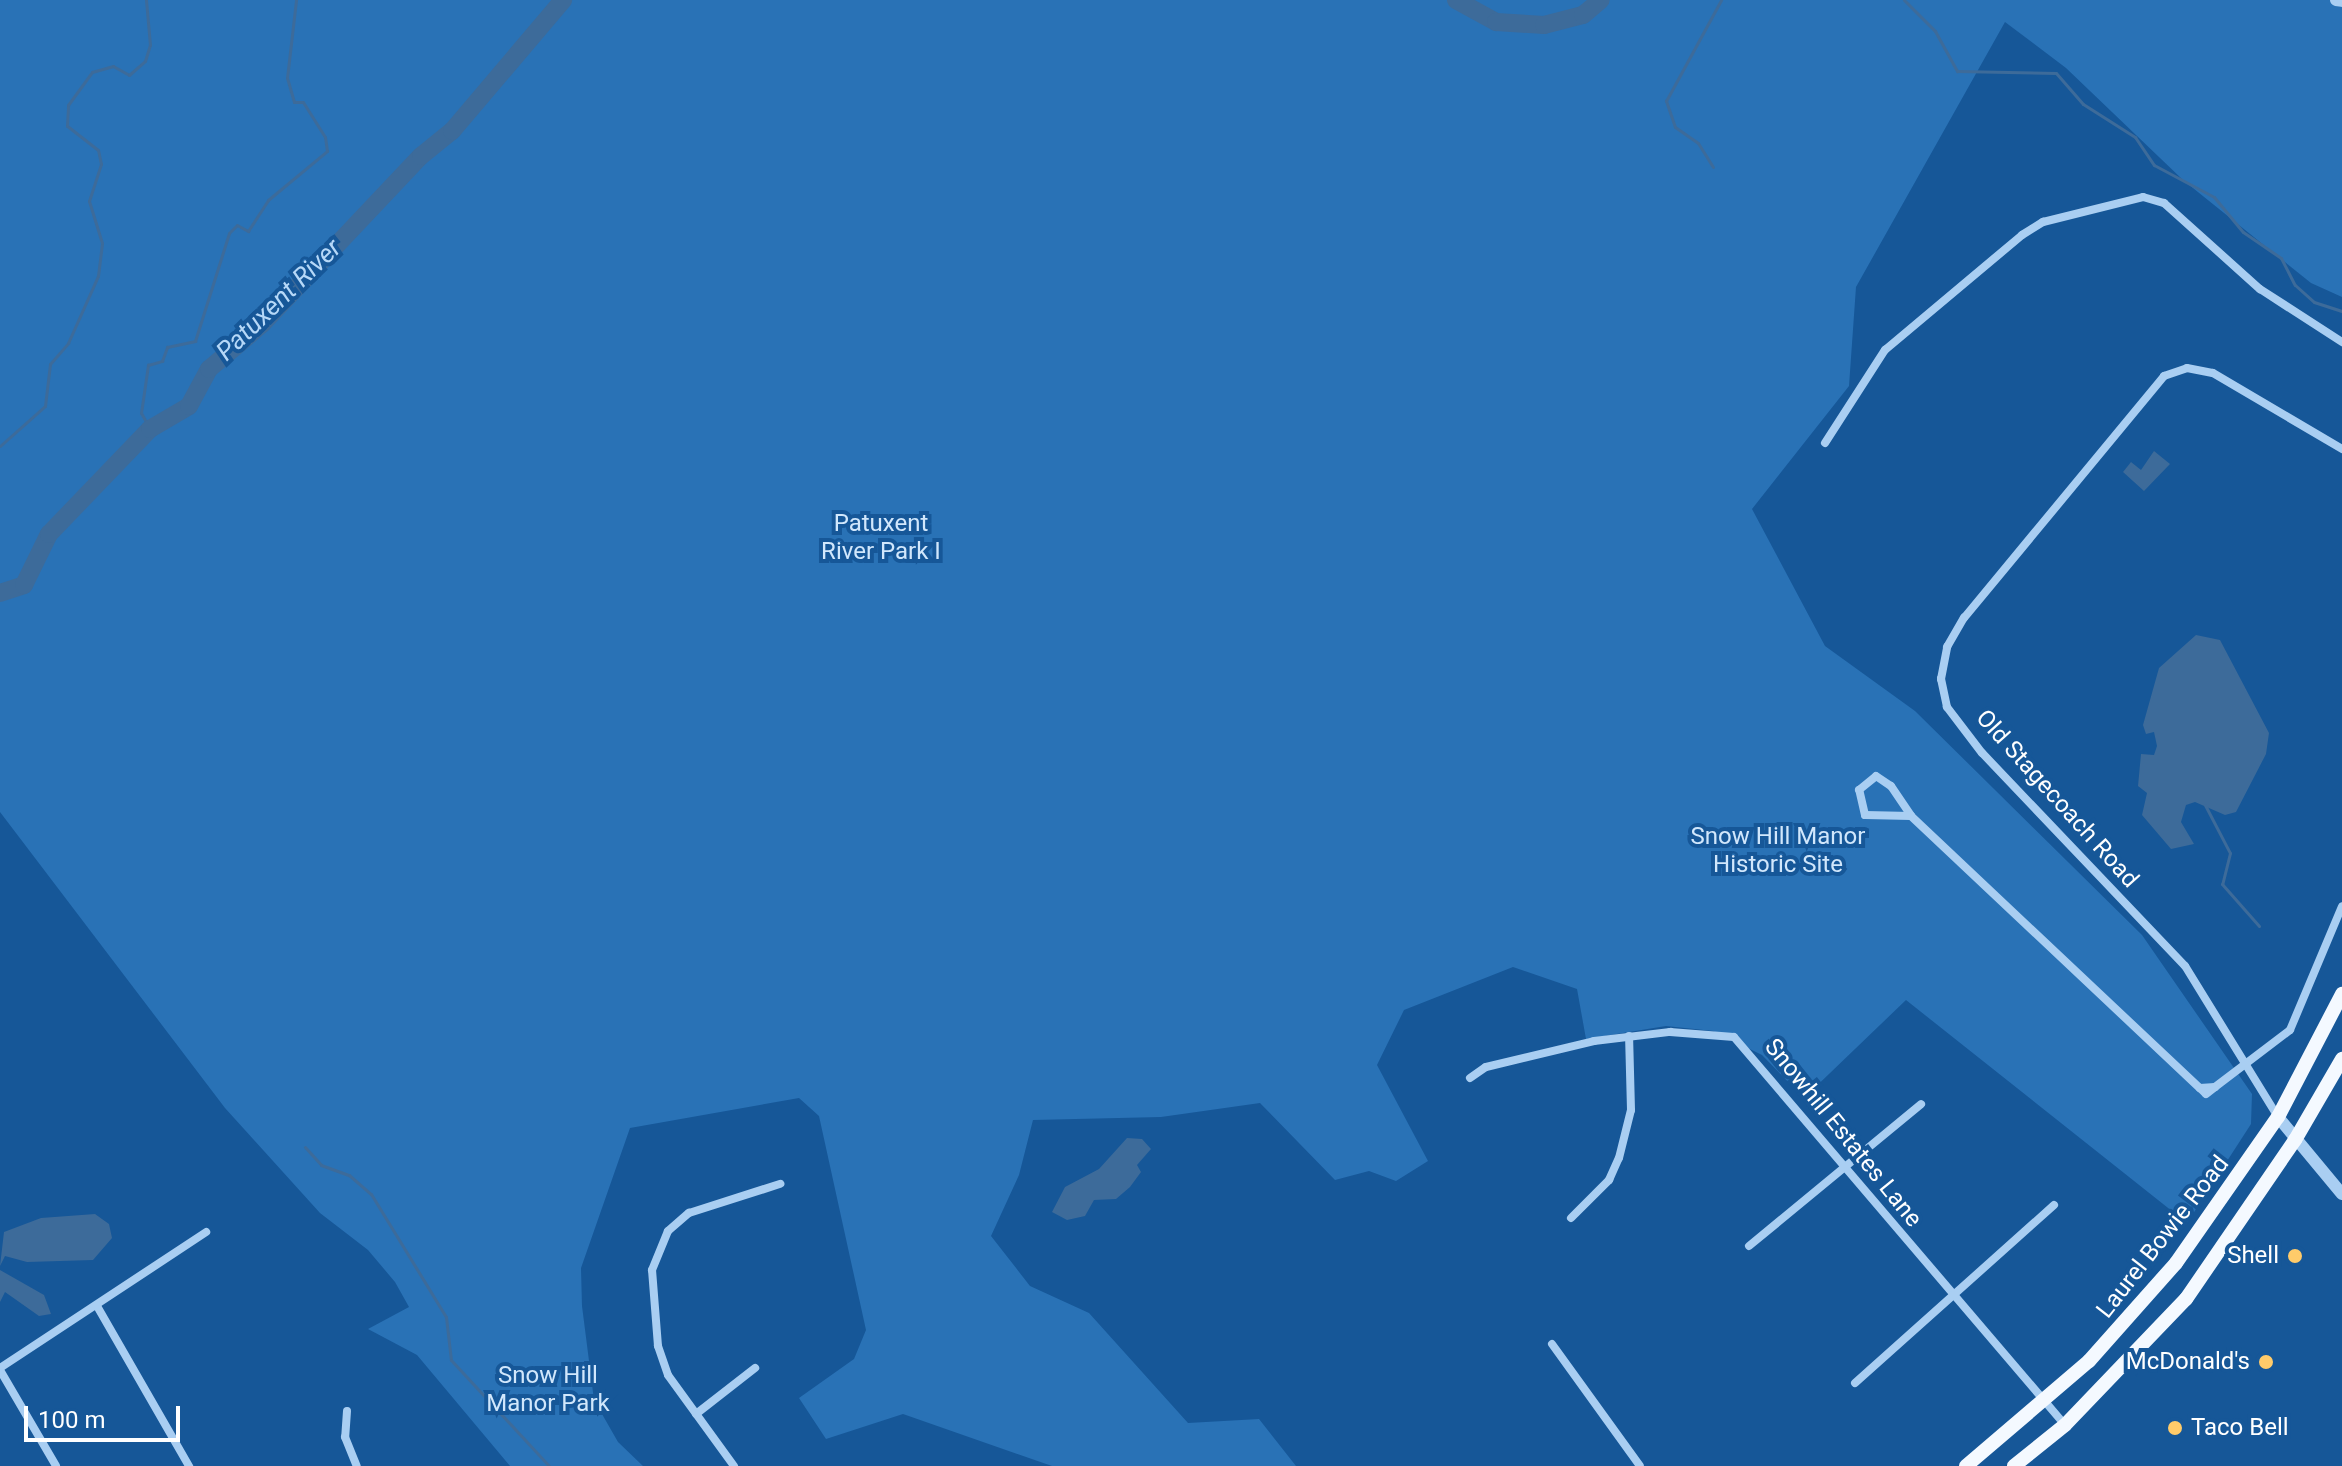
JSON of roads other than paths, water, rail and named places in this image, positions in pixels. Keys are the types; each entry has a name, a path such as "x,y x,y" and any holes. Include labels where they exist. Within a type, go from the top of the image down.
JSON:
{"main road":[{"name":"Laurel Bowie Road","path":"1966,1466 2046,1400 2159,1284 2278,1117 2342,994"},
{"name":"Laurel Bowie Road","path":"2014,1466 2065,1425 2186,1299 2295,1140 2342,1059"}],"street":[{"path":"1825,443 1892,343 2022,235 2055,218 2143,197 2164,203 2260,289 2342,342"},
{"name":"Old Stagecoach Road","path":"2342,449 2213,373 2170,372 2152,386 1964,618 1944,658 1941,687 1952,715 2054,833 2185,966 2278,1117 2342,1194"},
{"path":"1911,816 1870,818 1860,808 1859,790 1876,776 1891,786 1911,816 2200,1088 2215,1087 2248,1065 2297,1020 2342,906"},
{"path":"1571,1218 1609,1180 1625,1139 1632,1085 1629,1036"},
{"name":"Snowhill Estates Lane","path":"1470,1078 1486,1067 1629,1036 1734,1037 1951,1296 2065,1425"},
{"path":"1749,1246 1921,1104"},
{"path":"734,1466 668,1375 658,1346 652,1293 659,1244 677,1222 707,1203 780,1184"},
{"path":"1855,1383 2054,1205"},
{"path":"56,1466 0,1369 206,1232"},
{"path":"97,1306 189,1466"},
{"path":"1552,1344 1640,1466"},
{"path":"696,1414 755,1368"},
{"path":"347,1411 345,1437 357,1466"}],"waterway":[{"path":"0,446 45,406 50,364 68,343 98,276 102,243 89,201 101,164 98,150 67,126 68,105 92,72 113,66 129,75 145,61 150,45 146,0"},
{"path":"150,429 141,413 148,365 162,361 167,347 195,341 229,233 237,225 248,231 268,200 327,151 325,137 303,102 294,102 287,78 296,0"},
{"name":"Patuxent River","path":"0,593 24,585 49,534 150,429 189,406 209,369 262,324 421,156 452,131 563,0"},
{"name":"Patuxent River","path":"1456,0 1496,22 1544,25 1583,15 1601,0"},
{"path":"1713,167 1698,143 1675,127 1666,101 1721,0"},
{"path":"1904,0 1935,31 1957,71 2056,73 2083,104 2135,137 2154,165 2214,197 2243,232 2281,258 2295,285 2314,302 2342,311"},
{"path":"2205,805 2230,853 2222,884 2259,926"},
{"path":"305,1147 321,1165 349,1175 371,1194 446,1317 451,1360 549,1466"}],"place":[{"name":"Shell","path":"2295,1256"},
{"name":"McDonald's","path":"2266,1362"},
{"name":"Taco Bell","path":"2175,1428"}],"park label":[{"name":"Patuxent River Park I","path":"881,538"},
{"name":"Snow Hill Manor Historic Site","path":"1778,851"},
{"name":"Snow Hill Manor Park","path":"548,1390"}]}
